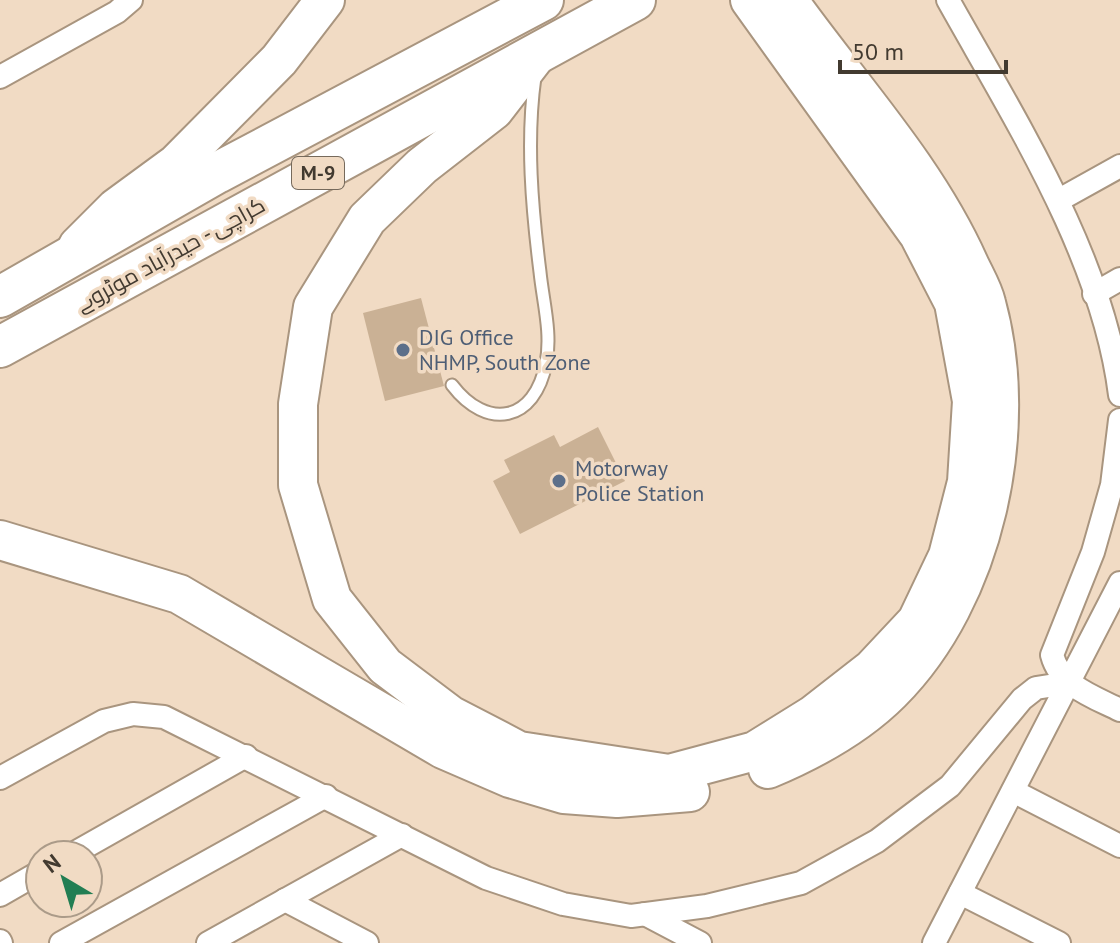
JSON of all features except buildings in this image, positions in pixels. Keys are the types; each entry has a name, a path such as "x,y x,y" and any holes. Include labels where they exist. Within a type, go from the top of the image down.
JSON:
{"highway":[{"path":"65,259 116,208 176,164 279,60 325,0"},
{"name":"کراچی - حیدرآباد موٹروے","path":"0,297 217,173 543,0"},
{"name":"کراچی - حیدرآباد موٹروے","path":"0,347 635,0"},
{"path":"538,53 494,110 422,166 367,219 313,307 298,404 298,485 332,599 385,666 450,715 519,751 583,764 669,774 755,751 813,715 872,669 917,621 948,556 967,482 972,401 954,303 919,235 775,8"},
{"path":"0,540 179,594 443,749 510,778 564,794 617,798 720,788 772,767 831,737 889,694 915,665 954,605 986,524 1002,399 986,302 955,232 911,164 775,8"}],"street":[{"path":"0,77 117,12 131,0"},
{"path":"948,0 1059,200 1118,369 1120,395"},
{"path":"1059,200 1120,166"},
{"path":"1094,294 1120,279"},
{"path":"1120,420 1112,485 1093,552 1052,655 1055,666 1068,683 1120,710"},
{"path":"934,943 1120,583"},
{"path":"0,778 104,721 133,714 164,717 486,878 563,904 631,916 707,906 801,883 877,841 950,786 1022,699 1036,688 1068,683"},
{"path":"99,839 246,756"},
{"path":"1013,791 1120,846"},
{"path":"61,943 326,796"},
{"path":"208,943 402,835"},
{"path":"0,895 24,881"},
{"path":"960,893 1059,943"},
{"path":"285,900 367,943"},
{"path":"645,914 700,943"},
{"path":"236,943 246,922"}],"lane":[{"path":"452,385 478,410 494,416 510,415 523,407 536,389 546,365 548,334 539,270 528,122 538,53"}],"place":[{"name":"DIG Office NHMP, South Zone","path":"403,350"},
{"name":"Motorway Police Station","path":"559,481"}]}
